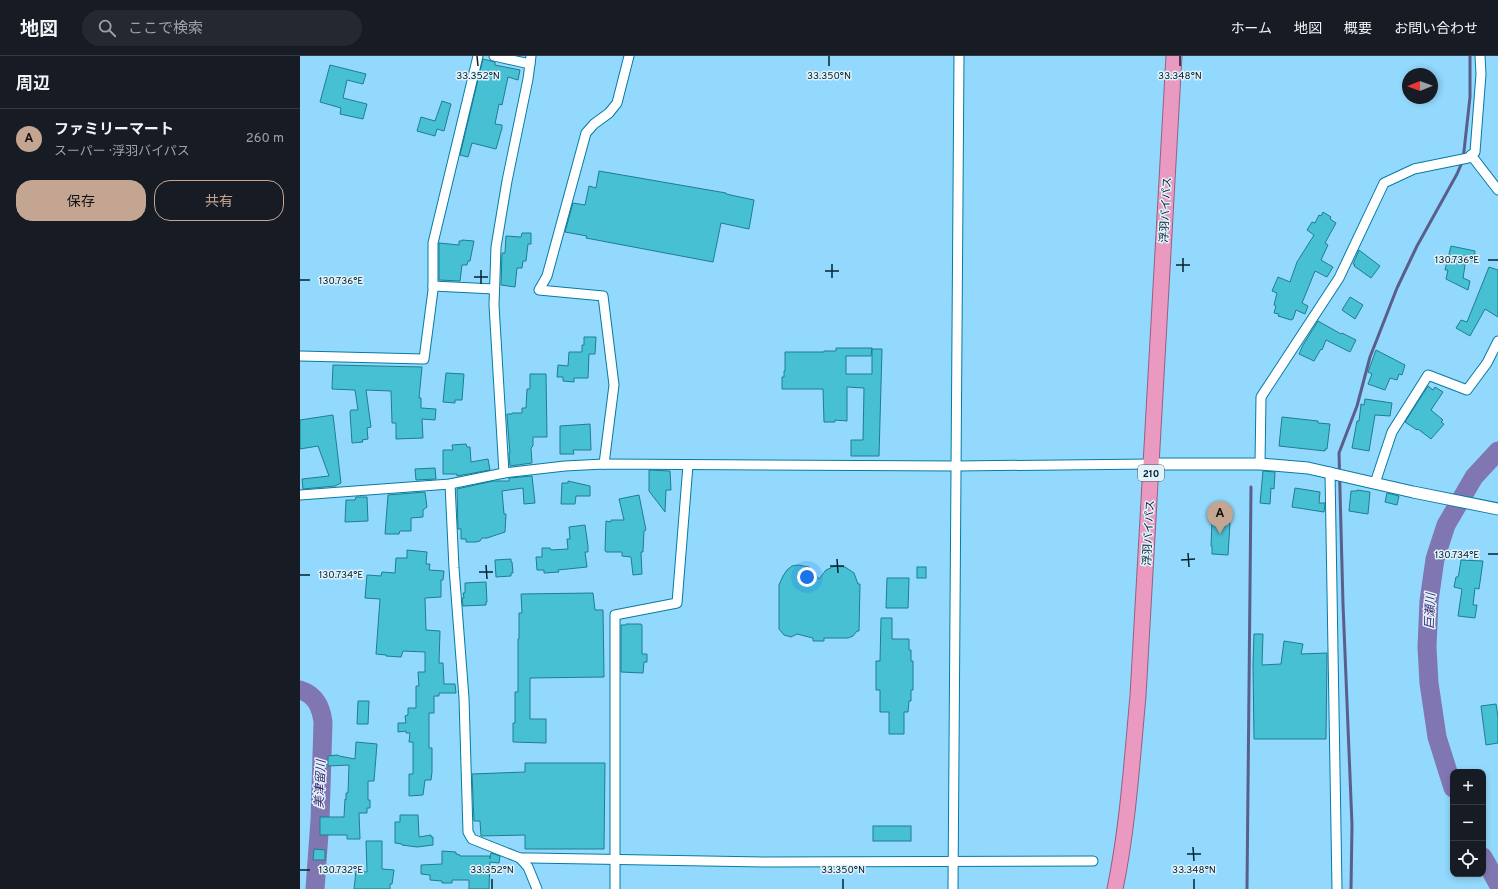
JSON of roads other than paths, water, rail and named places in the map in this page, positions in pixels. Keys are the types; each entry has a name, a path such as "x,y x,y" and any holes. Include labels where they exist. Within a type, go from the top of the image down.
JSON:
{"highway":[{"name":"浮羽バイパス","path":"1115,889 1121,861 1129,795 1138,696 1174,56"}],"street":[{"path":"300,356 424,360 433,286 433,243 478,56"},
{"path":"494,56 530,60 496,246 494,305 504,473"},
{"path":"604,464 614,385 603,296 539,290 547,276 586,133 594,124 609,113 617,103 629,56"},
{"path":"953,889 960,56"},
{"path":"1260,464 1261,397 1339,278 1384,183 1414,169 1469,157 1475,152 1481,74 1480,56"},
{"path":"1469,157 1498,190"},
{"path":"433,286 494,289"},
{"path":"1375,483 1392,432 1428,375 1467,390 1487,363 1498,341"},
{"path":"300,495 450,484 504,473 565,466 604,464 956,466 1260,464 1308,468 1330,472 1413,492 1498,509"},
{"path":"615,889 615,615 677,603 688,465"},
{"path":"1330,472 1337,889"},
{"path":"450,484 454,568 464,698 468,832 472,839 520,858 766,862 1093,862"},
{"path":"520,858 528,867 537,889"}],"waterway":[{"path":"1351,889 1352,825 1343,604 1339,453 1357,406 1370,357 1397,288 1417,246 1457,174 1463,160 1470,97 1470,56"},
{"name":"巨瀬川","path":"1450,778 1437,737 1429,683 1427,647 1429,601 1435,559 1446,525 1474,477 1498,451"},
{"path":"1247,889 1251,487"},
{"name":"美津留川","path":"300,690 306,692 317,702 321,711 323,722 320,820 315,889"},
{"name":"巨瀬川","path":"1486,862 1498,884"}],"place":[{"name":"ファミリーマート","path":"1220,534"}]}
